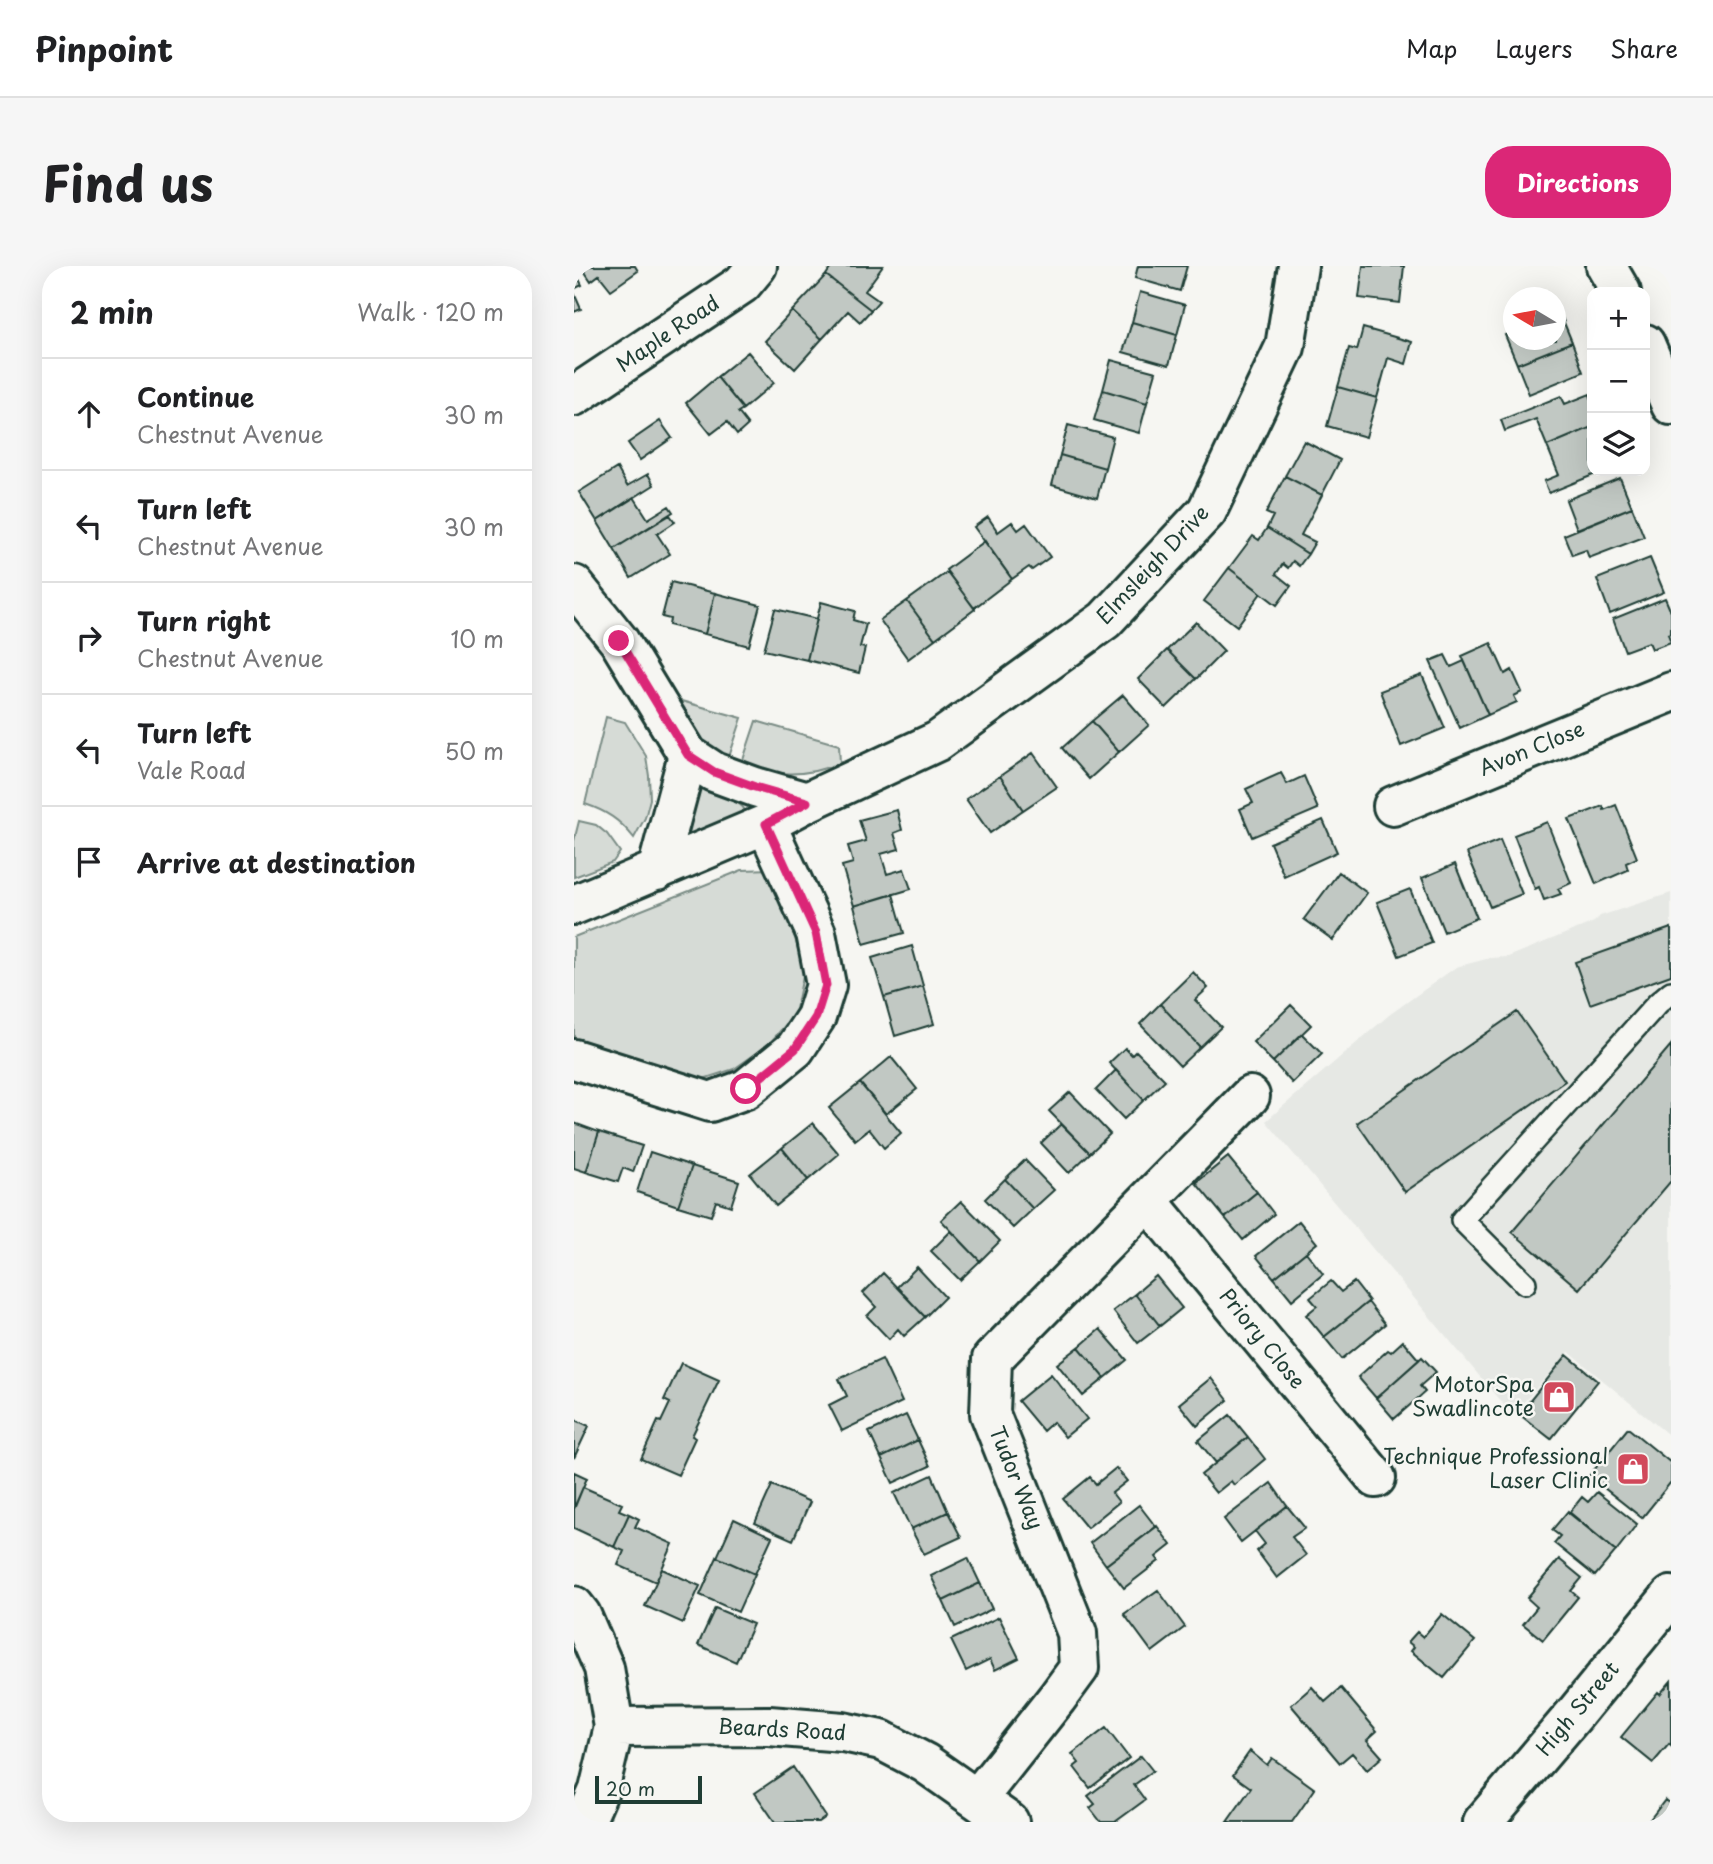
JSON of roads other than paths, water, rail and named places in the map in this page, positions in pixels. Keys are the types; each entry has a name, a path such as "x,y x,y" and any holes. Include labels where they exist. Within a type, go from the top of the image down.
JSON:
{"street":[{"name":"Maple Road","path":"574,396 742,284 757,266"},
{"name":"Elmsleigh Drive","path":"574,905 766,824 938,741 1105,620 1207,511 1285,347 1298,266"},
{"path":"1606,266 1618,287"},
{"path":"1648,350 1671,405"},
{"path":"574,585 619,641 688,755 714,772 807,802"},
{"name":"Avon Close","path":"1393,806 1671,692"},
{"path":"657,871 688,755"},
{"path":"574,1059 710,1102 746,1089 795,1049 816,1017 826,985 816,933 766,824"},
{"name":"Tudor Way","path":"976,1799 1079,1668 1077,1633 990,1414 992,1359 1250,1096"},
{"name":"Priory Close","path":"1147,1201 1376,1478"},
{"name":"High Street","path":"1483,1822 1671,1596"},
{"path":"574,1605 582,1615 604,1668 614,1727 599,1790 585,1822"},
{"name":"Beards Road","path":"614,1727 769,1726 843,1732 881,1741 925,1763 1009,1822"}],"lane":[{"path":"1525,1283 1462,1220 1658,1003 1671,992"}],"place":[{"name":"MotorSpa Swadlincote","path":"1559,1397"},
{"name":"Technique Professional Laser Clinic","path":"1633,1469"}]}
